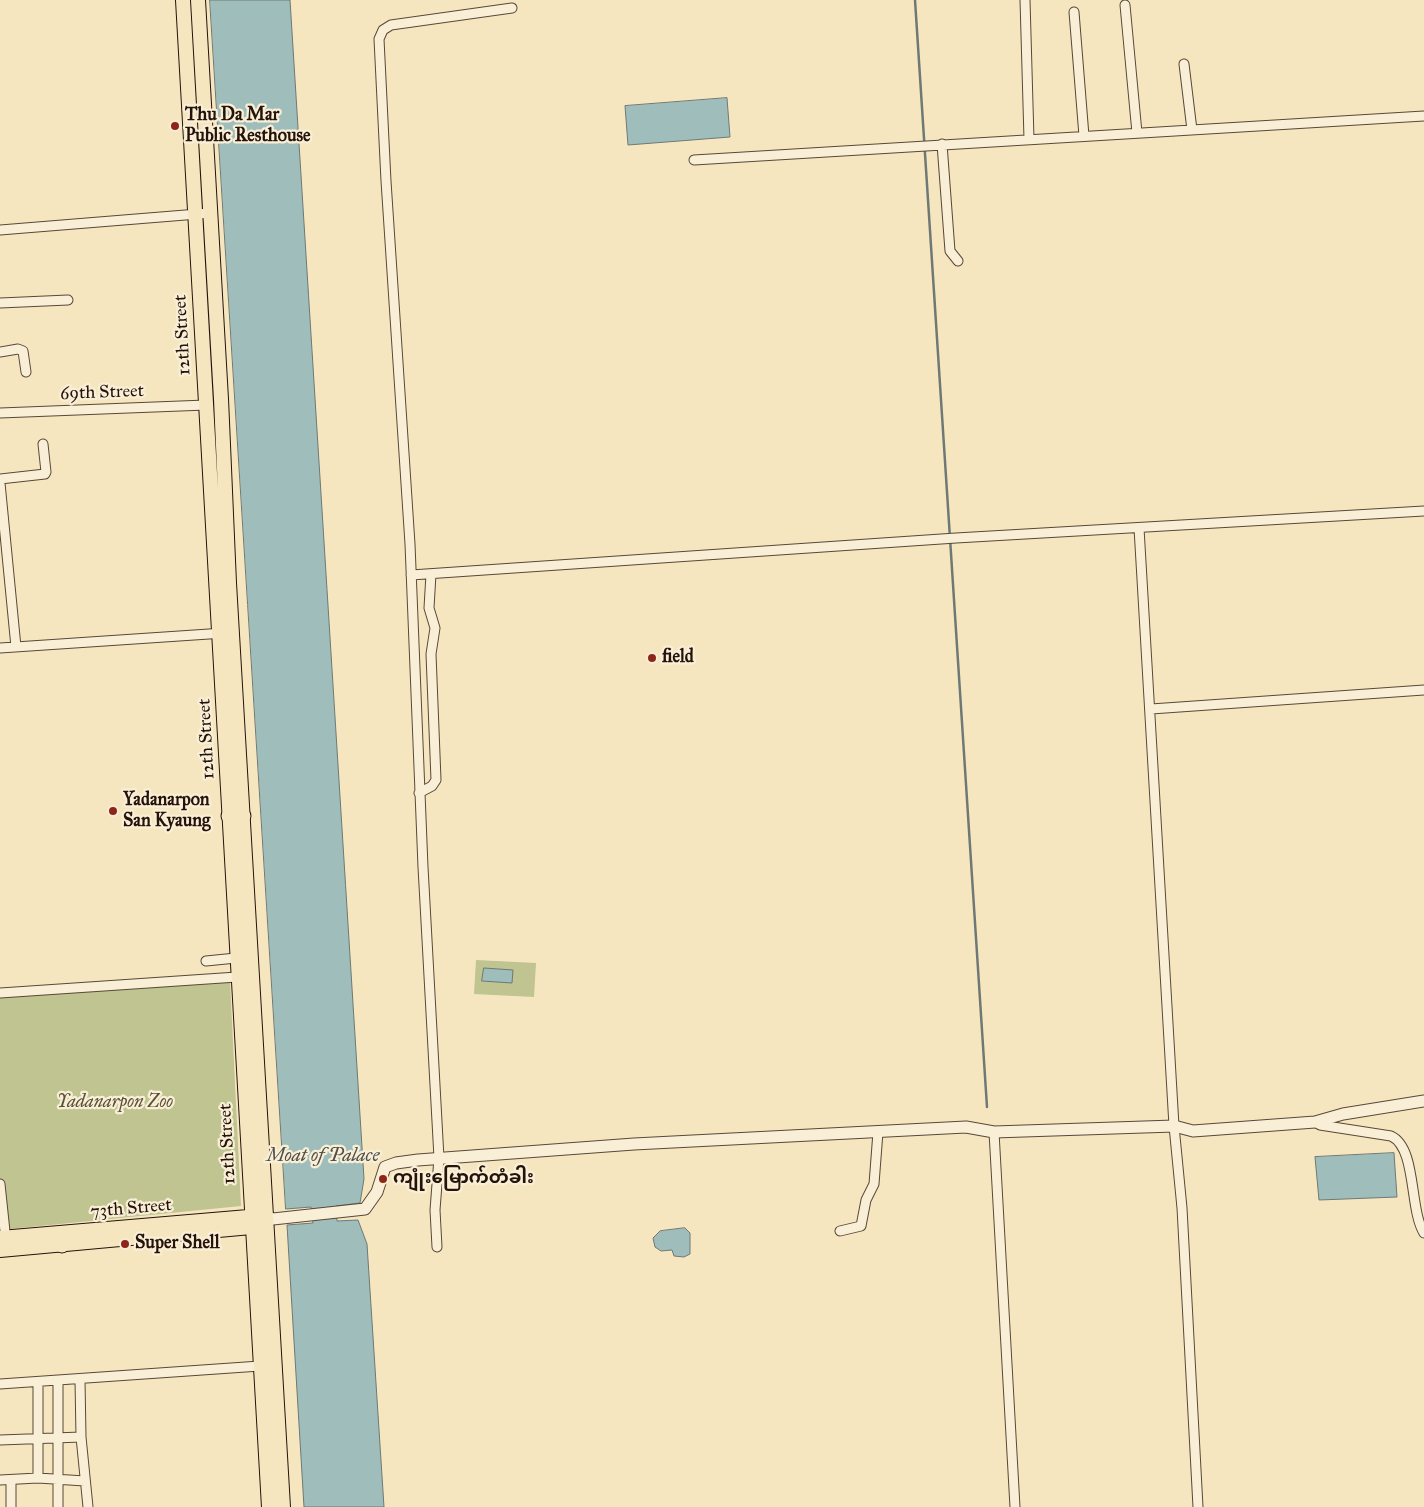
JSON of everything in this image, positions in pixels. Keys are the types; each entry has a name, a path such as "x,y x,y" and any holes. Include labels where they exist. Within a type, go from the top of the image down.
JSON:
{"main road":[{"name":"12th Street","path":"183,0 206,406 226,633"},
{"name":"12th Street","path":"198,0 210,213 226,633 236,816 273,1219 283,1507"},
{"name":"12th Street","path":"236,816 236,958 269,1507"},
{"name":"73th Street","path":"3,1244 252,1223 273,1219"}],"street":[{"path":"1025,0 1029,139"},
{"path":"1125,6 1137,133"},
{"path":"436,1247 435,1210 439,1158 419,793 411,575 379,39 383,30 391,25 512,8"},
{"path":"1074,12 1084,136"},
{"path":"1184,64 1192,130"},
{"path":"694,160 1424,116"},
{"path":"942,144 950,251 958,261"},
{"path":"0,230 210,213"},
{"path":"0,303 68,300"},
{"path":"0,352 18,349 22,351 26,372"},
{"name":"69th Street","path":"0,413 206,406"},
{"path":"16,647 3,534 0,481 46,473 43,444"},
{"path":"411,575 953,539 1424,512"},
{"path":"1139,528 1151,709 1153,794 1174,1126 1182,1208 1198,1507"},
{"path":"419,793 432,786 436,780 431,654 435,628 429,608 431,574"},
{"path":"0,648 226,633"},
{"path":"1151,709 1424,690"},
{"path":"416,710 434,708"},
{"path":"206,961 236,958"},
{"path":"0,993 237,977"},
{"path":"273,1219 362,1210 373,1199 388,1166 439,1158 634,1144 966,1127 994,1132 1174,1126 1193,1131 1315,1122 1343,1114 1424,1101"},
{"path":"1315,1122 1320,1125 1391,1136 1398,1141 1406,1156 1416,1215 1424,1233"},
{"path":"840,1231 861,1226 866,1200 874,1184 878,1132"},
{"path":"994,1132 1015,1507"},
{"path":"0,1184 3,1244"},
{"path":"0,1384 38,1383 260,1366"},
{"path":"80,1380 81,1437 88,1507"},
{"path":"58,1381 58,1507"},
{"path":"38,1383 38,1478"},
{"path":"0,1440 81,1437"},
{"path":"0,1480 38,1478 85,1481"},
{"path":"11,1480 11,1507"}],"green space":[{"path":"476,960 536,963 534,997 474,994"},
{"name":"Yadanarpon Zoo","path":"230,981 241,1206 0,1230 0,995"}],"water":[{"name":"Moat of Palace","path":"210,0 290,0 364,1179 360,1203 336,1206 337,1221 358,1220 367,1244 384,1507 304,1507 287,1225 313,1223 311,1207 286,1209"},
{"path":"727,98 730,137 628,145 625,106"},
{"path":"484,968 513,970 512,983 482,981"},
{"path":"1394,1153 1397,1197 1319,1200 1315,1157"},
{"path":"685,1228 690,1233 690,1254 684,1257 674,1256 672,1250 661,1251 655,1247 653,1238 660,1231"}],"waterway":[{"path":"915,0 987,1107"}],"place":[{"name":"Thu Da Mar Public Resthouse","path":"175,126"},
{"name":"field","path":"652,658"},
{"name":"Yadanarpon San Kyaung","path":"113,811"},
{"name":"ကျုံးမြောက်တံခါး","path":"383,1179"},
{"name":"Super Shell","path":"125,1244"}]}
